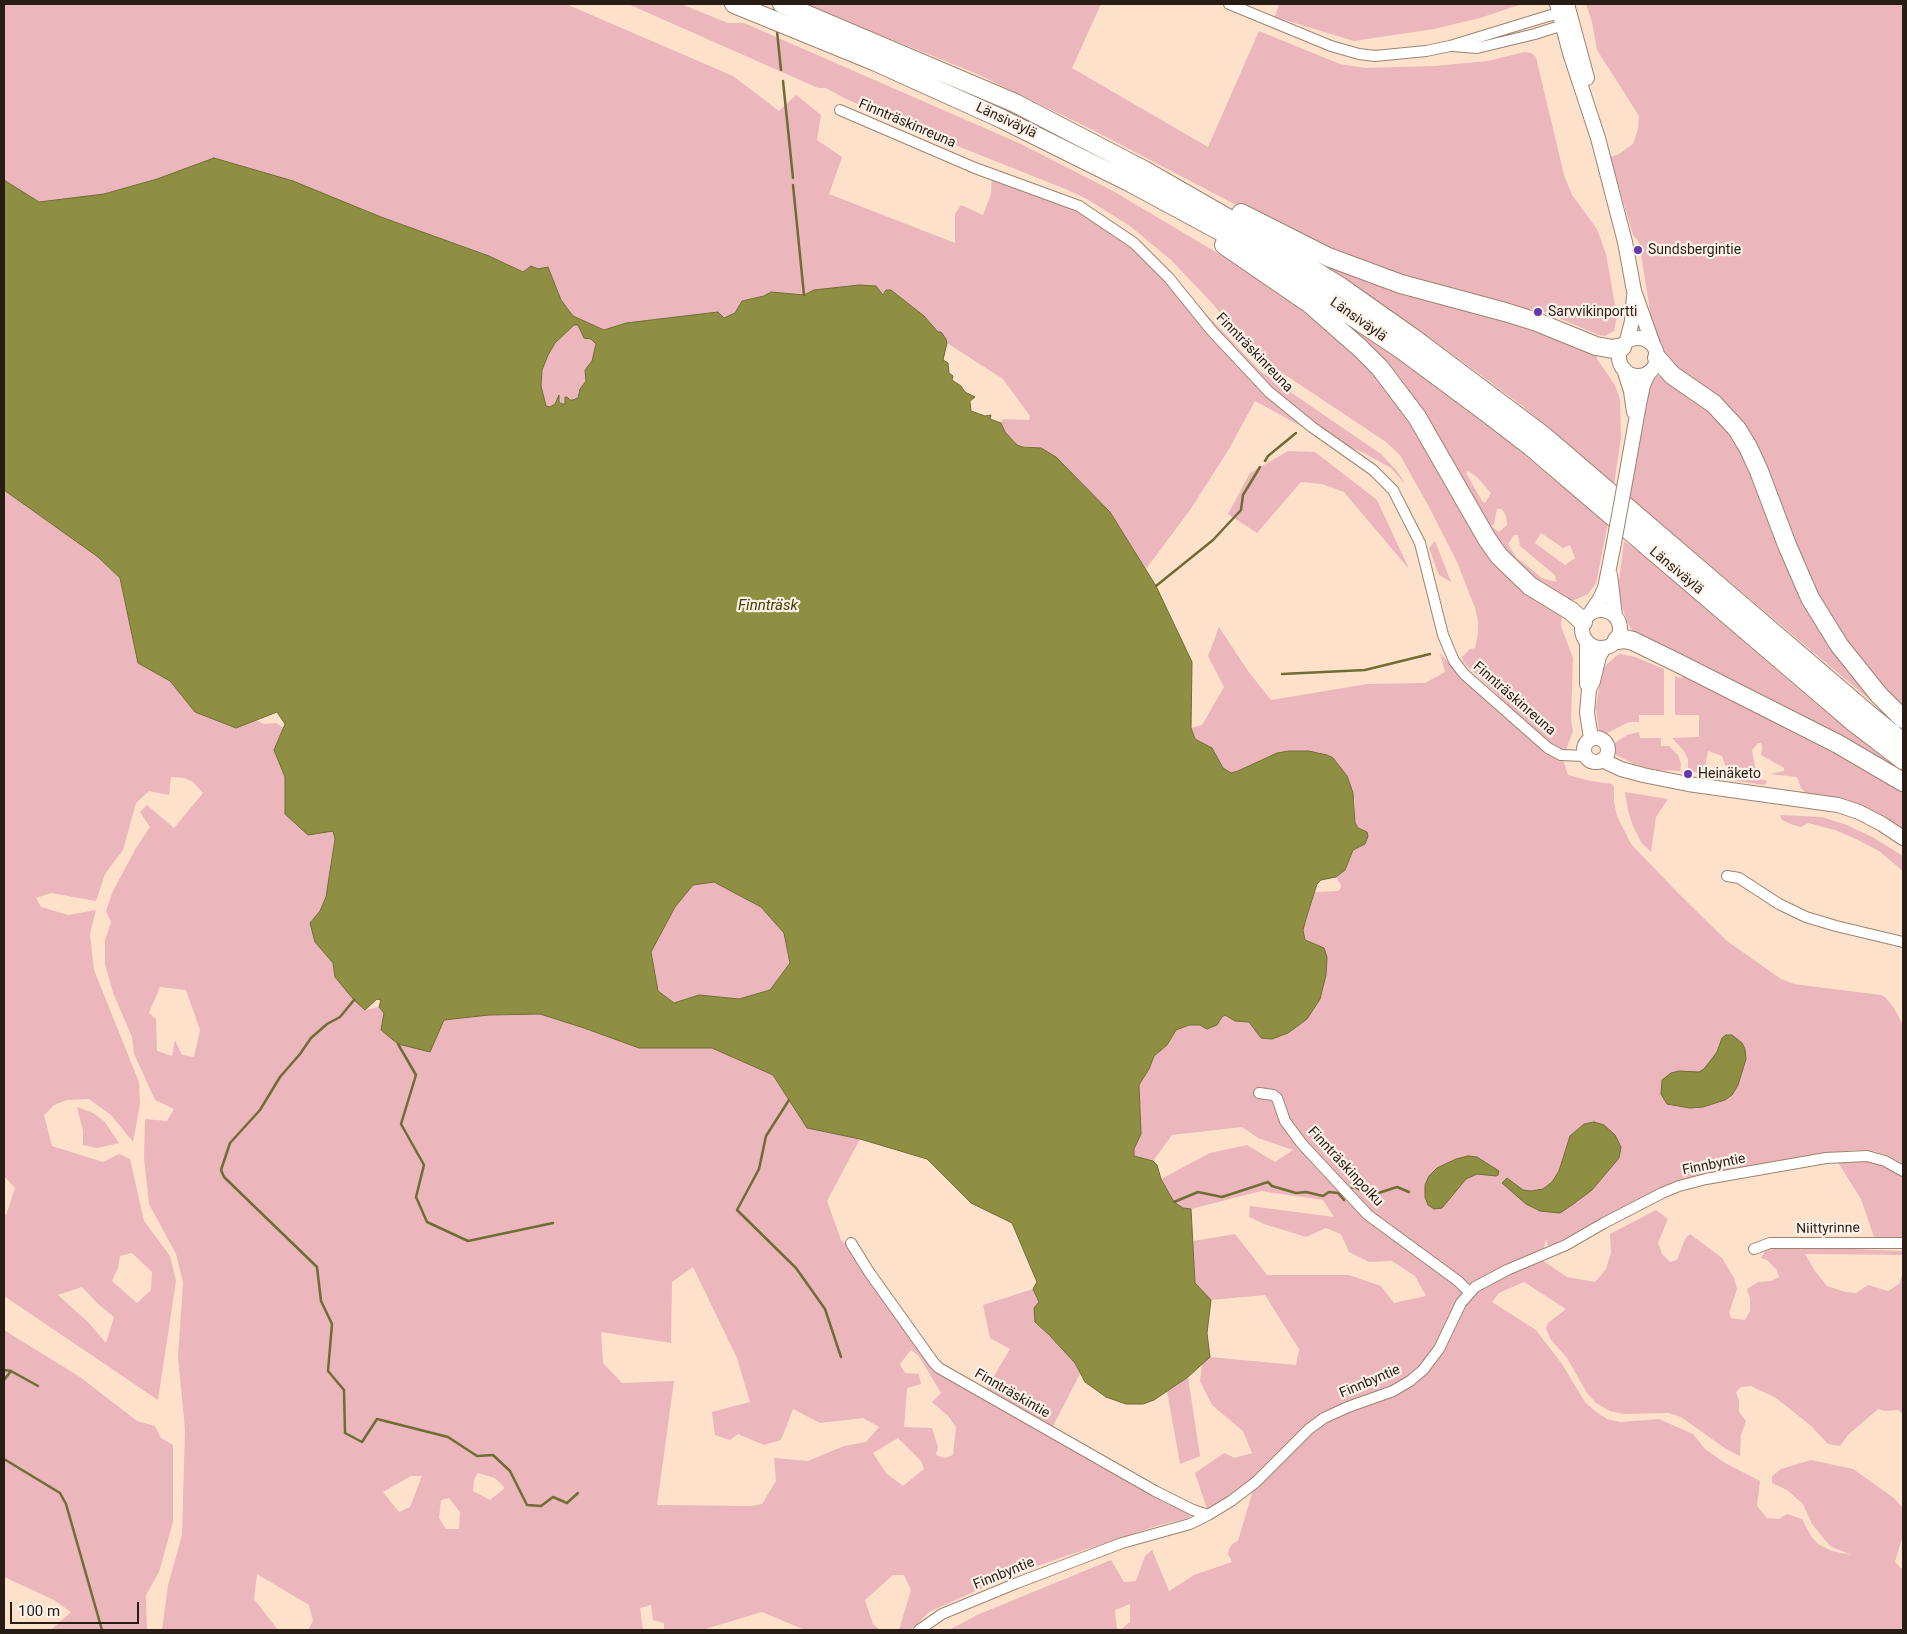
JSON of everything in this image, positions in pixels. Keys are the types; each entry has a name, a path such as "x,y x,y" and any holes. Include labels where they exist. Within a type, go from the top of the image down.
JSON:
{"highway":[{"name":"Länsiväylä","path":"734,4 897,72 1002,119 1131,182 1244,244 1330,300 1487,412 1852,721 1903,760"},
{"name":"Länsiväylä","path":"782,4 1015,103 1144,170 1252,232 1341,288 1496,398 1558,448 1903,742"},
{"path":"1144,170 1201,193 1328,256 1401,284 1537,322 1596,346 1612,349 1624,344"},
{"path":"1131,182 1310,304 1360,348 1399,392 1417,417 1487,539 1499,556 1530,586 1571,611 1587,617"},
{"path":"1653,358 1672,375 1714,404 1737,429 1759,471 1787,545 1810,598 1840,645 1879,695 1903,719"},
{"path":"1611,644 1625,639 1633,641 1838,744 1903,782"}],"main road":[{"path":"1563,13 1606,167 1625,242 1634,291 1653,358 1643,385 1635,420 1609,572 1600,599 1587,617 1582,633 1587,642 1595,648 1611,644"},
{"path":"1634,291 1632,321 1619,357 1631,391 1635,420"},
{"path":"1624,344 1633,338 1644,338 1653,358"},
{"path":"1624,369 1633,375 1640,376 1653,358"},
{"path":"1589,689 1593,681 1599,656 1611,644 1620,628 1615,616 1609,572"},
{"path":"1587,617 1604,610 1615,616"},
{"path":"1587,642 1586,679 1589,689 1587,713 1591,738"},
{"path":"1602,760 1607,753 1606,743 1598,738 1591,738 1587,741 1584,748 1585,756 1592,761 1602,760 1621,769 1670,781 1838,805 1859,812 1903,838"}],"street":[{"path":"1229,4 1331,46 1359,54 1376,56 1450,46 1474,37 1563,13"},
{"name":"Finnträskinreuna","path":"840,110 975,168 1079,206 1134,243 1169,278 1211,330 1269,392 1312,427 1372,470 1393,490 1420,543 1445,641 1454,662 1464,674 1548,748 1561,755 1585,756"},
{"path":"1727,876 1740,878 1779,904 1806,917 1903,942"},
{"name":"Finnträskinpolku","path":"1259,1093 1277,1098 1285,1121 1302,1144 1368,1215 1458,1281 1470,1292"},
{"name":"Finnbyntie","path":"919,1630 942,1614 1017,1583 1122,1543 1190,1524 1208,1515 1256,1482 1309,1429 1324,1418 1348,1406 1393,1391 1424,1370 1439,1349 1461,1304 1470,1292 1485,1281 1566,1245 1632,1208 1679,1186 1706,1179 1826,1158 1856,1156 1876,1158 1903,1171"},
{"name":"Finnträskintie","path":"851,1242 869,1272 939,1368 1155,1491 1208,1515"},
{"name":"Niittyrinne","path":"1754,1249 1770,1243 1903,1242"}],"shaded area":[{"path":"4,4 566,4 733,76 779,111 796,95 821,115 817,140 842,157 829,194 955,243 955,214 961,205 983,215 991,194 992,169 1086,209 1178,282 1261,372 1381,454 1397,471 1406,485 1391,468 1362,452 1319,436 1255,401 1229,449 1190,510 1146,569 1110,512 1041,448 1017,445 1005,432 1001,423 1003,419 1029,420 1030,416 1003,379 947,343 946,339 924,316 891,290 883,295 814,290 804,295 771,292 764,296 742,301 735,313 723,318 718,312 626,323 604,330 573,316 561,300 548,267 523,272 489,256 381,217 157,179 104,194 39,202 4,180"},
{"path":"628,4 681,4 728,23 744,23 1021,144 1113,191 1241,267 1289,299 1328,329 1375,376 1404,411 1479,538 1562,613 1561,626 1573,658 1571,720 1573,731 1566,750 1563,751 1555,747 1541,737 1463,662 1462,657 1470,649 1475,648 1478,621 1475,608 1457,562 1400,455 1386,442 1263,360 1256,353 1252,345 1229,324 1212,303 1171,260 1130,226 1087,199 1063,188 955,145 846,99 826,88 818,88"},
{"path":"803,4 1101,4 1072,68 1208,147 1259,31 1340,64 1366,68 1434,66 1488,61 1524,52 1531,53 1536,57 1564,175 1572,195 1597,229 1606,254 1617,316 1614,331 1605,336 1599,335 1537,309 1524,309 1373,268 1261,218 1089,128 975,73"},
{"path":"1279,4 1522,4 1480,18 1434,29 1354,41 1275,17"},
{"path":"1586,4 1903,4 1903,710 1870,674 1832,622 1726,405 1701,384 1687,379 1664,358 1652,323 1639,242 1633,235 1610,157 1619,154 1633,144 1638,129 1639,116 1597,50 1592,22"},
{"path":"1303,251 1597,353 1597,359 1615,385 1620,400 1621,437 1614,484 1521,405 1357,287"},
{"path":"1330,312 1458,401 1608,523 1596,583 1588,594 1570,602 1561,599 1507,559 1442,448","holes":["1468,471 1477,477 1491,493 1485,503 1466,473","1497,509 1502,509 1506,516 1507,525 1499,532 1491,526 1494,524","1541,533 1563,548 1570,545 1575,558 1565,565 1535,543","1514,535 1518,535 1520,546 1555,575 1556,582 1542,578 1516,557 1508,544"]},
{"path":"578,324 584,338 591,339 596,344 592,361 585,370 586,380 580,389 578,398 573,400 565,398 565,404 556,399 555,404 550,407 545,406 541,386 542,370 548,355 555,343 574,325"},
{"path":"1653,374 1677,383 1692,394 1739,442 1787,565 1882,710 1629,497 1647,383"},
{"path":"1288,451 1315,452 1377,500 1409,569 1344,492 1322,484 1301,482 1257,533 1228,514 1250,473"},
{"path":"4,490 98,557 120,578 138,663 170,681 195,712 236,728 256,720 264,724 276,723 284,728 274,750 285,777 285,814 333,831 335,839 326,897 320,911 310,923 315,942 333,963 335,977 365,1010 379,1007 384,1013 444,1020 489,1015 540,1014 639,1048 712,1048 773,1075 807,1128 860,1139 827,1201 841,1240 848,1246 937,1371 1165,1503 1192,1513 1189,1518 1159,1525 1013,1574 929,1612 911,1630 899,1630 911,1590 904,1575 893,1575 865,1600 873,1624 880,1630 805,1630 762,1612 702,1630 664,1630 664,1623 653,1620 651,1605 640,1608 643,1630 308,1630 313,1621 309,1605 257,1574 254,1599 278,1630 162,1630 168,1585 182,1535 185,1429 178,1357 183,1283 176,1254 149,1204 144,1158 145,1119 167,1121 174,1109 155,1100 134,1054 132,1037 113,993 105,964 105,940 111,922 106,911 113,891 136,848 150,827 140,812 147,805 174,828 203,793 193,782 184,778 171,777 169,795 149,791 136,803 123,850 105,874 96,901 51,893 36,898 41,907 68,915 96,910 90,934 94,970 139,1082 140,1104 133,1142 111,1115 89,1099 67,1100 54,1105 44,1115 52,1146 103,1162 119,1154 130,1159 144,1221 170,1256 176,1281 158,1400 4,1296 4,1215 6,1215 15,1188 4,1176","holes":["160,987 186,990 200,1030 194,1057 182,1055 175,1040 172,1056 157,1051 156,1019 149,1013","132,1253 152,1272 151,1290 137,1303 112,1281 118,1268 120,1256","693,1267 737,1358 750,1402 712,1412 715,1435 730,1440 738,1434 764,1445 781,1440 793,1409 820,1423 863,1418 879,1427 866,1442 844,1446 808,1461 774,1458 776,1481 762,1504 751,1506 657,1505 674,1381 622,1383 603,1363 601,1332 671,1343 672,1282","82,1287 114,1317 106,1343 88,1322 58,1295","911,1350 919,1356 941,1393 932,1402 948,1416 956,1427 953,1455 945,1458 936,1455 938,1447 932,1428 904,1427 907,1388 921,1384 919,1374 905,1373 900,1364","898,1438 921,1461 924,1469 903,1486 886,1473 873,1453","478,1473 495,1478 505,1488 490,1500 473,1491 474,1480","411,1476 422,1476 410,1507 399,1512 383,1492","449,1498 460,1512 459,1529 446,1529 439,1518 441,1500"]},
{"path":"1435,541 1451,582 1439,575 1429,548"},
{"path":"1624,541 1814,702 1890,763 1634,633 1627,622 1621,603 1619,581"},
{"path":"1219,627 1248,671 1271,700 1367,684 1425,683 1445,672 1440,653 1460,675 1535,742 1551,755 1564,762 1568,775 1612,784 1614,787 1617,816 1631,844 1727,941 1781,979 1794,984 1881,995 1894,1008 1903,1025 1903,1164 1889,1156 1874,1151 1857,1150 1834,1152 1791,1161 1703,1174 1665,1187 1620,1208 1549,1249 1546,1239 1542,1257 1539,1258 1567,1277 1595,1282 1606,1269 1611,1253 1610,1234 1656,1210 1668,1219 1658,1243 1662,1254 1670,1262 1677,1260 1685,1239 1690,1234 1722,1258 1734,1278 1737,1289 1729,1313 1731,1318 1745,1320 1750,1311 1750,1299 1747,1289 1758,1282 1771,1281 1779,1277 1777,1270 1767,1260 1761,1258 1766,1250 1771,1248 1805,1247 1903,1251 1903,1255 1805,1254 1827,1286 1846,1292 1856,1293 1868,1285 1888,1291 1899,1284 1903,1272 1903,1414 1898,1410 1885,1411 1878,1409 1848,1435 1840,1446 1828,1444 1810,1425 1776,1398 1751,1386 1741,1387 1736,1392 1739,1401 1739,1412 1746,1421 1741,1435 1740,1456 1726,1449 1681,1417 1669,1413 1623,1414 1610,1411 1596,1403 1587,1393 1567,1358 1551,1340 1546,1328 1548,1323 1566,1309 1524,1282 1499,1293 1492,1302 1536,1330 1562,1364 1585,1402 1595,1411 1607,1419 1620,1422 1659,1419 1693,1434 1705,1449 1725,1463 1760,1481 1757,1506 1767,1518 1779,1519 1787,1514 1802,1519 1811,1536 1818,1544 1832,1551 1851,1555 1830,1546 1812,1524 1803,1504 1787,1490 1772,1483 1772,1476 1781,1469 1811,1460 1853,1469 1894,1498 1903,1508 1903,1535 1895,1562 1903,1570 1903,1630 1120,1630 1130,1622 1130,1604 1115,1610 1117,1630 949,1630 977,1615 1111,1560 1124,1582 1136,1581 1145,1556 1152,1550 1168,1592 1194,1575 1232,1562 1228,1554 1229,1549 1232,1544 1238,1541 1255,1483 1207,1509 1195,1473 1224,1453 1235,1458 1252,1453 1243,1431 1212,1405 1200,1381 1202,1364 1210,1357 1296,1365 1299,1349 1265,1295 1211,1300 1195,1283 1193,1241 1235,1234 1267,1275 1349,1275 1381,1286 1394,1303 1426,1296 1415,1276 1392,1261 1369,1262 1349,1252 1341,1234 1326,1228 1306,1237 1264,1224 1249,1217 1250,1206 1334,1217 1323,1200 1261,1191 1191,1209 1183,1208 1174,1202 1161,1179 1210,1153 1247,1145 1275,1162 1293,1150 1258,1138 1242,1127 1172,1135 1153,1161 1134,1156 1134,1149 1141,1134 1139,1085 1149,1069 1154,1056 1167,1045 1176,1030 1189,1025 1217,1025 1225,1015 1235,1021 1305,940 1303,930 1315,892 1338,891 1341,888 1336,877 1345,870 1353,849 1365,844 1367,832 1358,828 1355,823 1355,801 1347,776 1333,758 1318,752 1289,751 1277,753 1231,773 1223,768 1212,748 1195,739 1191,728 1202,725 1224,687 1208,656"},
{"path":"1620,654 1635,657 1664,669 1664,715 1639,715 1639,722 1629,722 1605,734 1599,731 1596,708 1602,669"},
{"path":"1675,676 1681,678 1685,676 1903,786 1903,831 1807,794 1801,788 1797,777 1770,774 1784,771 1784,768 1761,755 1761,743 1758,743 1752,750 1756,772 1728,767 1725,765 1722,756 1708,751 1705,767 1738,777 1765,780 1767,782 1764,785 1688,771 1688,759 1684,751 1672,738 1699,737 1699,715 1675,715"},
{"path":"1639,732 1640,738 1661,738 1661,746 1669,746 1678,755 1681,764 1680,771 1654,770 1634,764 1616,755 1613,749 1615,743 1627,735"},
{"path":"1625,792 1668,799 1656,817 1651,852 1641,842 1633,826"},
{"path":"1780,815 1822,817 1847,825 1874,838 1903,856 1903,871 1879,851 1856,839 1835,830 1808,823 1801,827 1793,825 1782,820"},
{"path":"714,882 761,907 784,933 790,963 770,990 739,999 699,995 674,1003 658,991 651,952 675,907 693,885"},
{"path":"77,1107 93,1113 104,1121 119,1143 97,1148 83,1145 83,1131"},
{"path":"1837,1161 1871,1161 1903,1176 1903,1238 1874,1237 1861,1199"},
{"path":"1033,1289 1039,1302 1035,1323 1064,1350 1075,1363 1080,1374 1052,1428 985,1391 1010,1349 990,1338 983,1305"},
{"path":"4,1330 80,1377 137,1421 155,1426 161,1438 173,1445 173,1522 159,1572 146,1595 147,1630 51,1630 71,1612 54,1600 4,1577"},
{"path":"1188,1377 1200,1456 1180,1464 1167,1391"}],"water":[{"name":"Finnträsk","path":"214,158 293,181 381,217 489,256 523,272 531,266 538,269 548,267 561,300 573,316 604,330 626,323 718,312 724,318 735,313 742,301 764,296 771,292 804,295 814,290 859,285 876,286 883,295 886,290 891,290 924,316 946,339 947,343 943,360 948,363 949,373 953,376 952,380 961,386 965,392 975,397 970,401 971,411 985,416 991,415 990,419 1001,423 1005,432 1017,445 1041,448 1056,457 1110,512 1156,586 1192,662 1191,728 1195,739 1212,748 1223,768 1231,773 1277,753 1289,751 1309,751 1333,758 1347,776 1353,793 1355,823 1358,828 1367,832 1368,836 1365,844 1353,850 1345,870 1336,877 1321,880 1317,884 1306,919 1303,930 1305,940 1324,948 1327,957 1326,975 1320,999 1307,1019 1288,1033 1272,1039 1261,1038 1249,1022 1235,1021 1225,1015 1217,1025 1207,1029 1200,1025 1189,1025 1176,1030 1167,1045 1154,1056 1149,1069 1139,1085 1141,1134 1134,1149 1134,1156 1153,1161 1157,1165 1161,1179 1174,1202 1183,1208 1191,1209 1195,1283 1211,1300 1207,1333 1210,1357 1188,1377 1154,1400 1143,1404 1126,1404 1106,1397 1085,1382 1075,1363 1035,1322 1034,1308 1039,1302 1033,1289 1037,1282 1012,1223 971,1203 927,1159 860,1139 807,1128 773,1075 712,1048 639,1048 540,1014 489,1015 444,1020 430,1052 398,1044 381,1030 384,1013 379,1007 381,1000 377,999 365,1010 354,1000 335,977 333,963 315,942 310,923 320,911 326,897 335,839 333,831 308,835 285,814 285,777 274,750 285,724 277,712 236,728 195,712 170,681 138,663 120,578 98,557 4,490 4,180 39,202 104,194 157,179","holes":["574,325 578,325 584,338 591,339 596,344 592,361 585,370 586,381 580,389 578,398 570,400 565,397 565,404 562,404 559,402 559,395 555,404 550,407 546,406 541,386 542,370 555,343","714,882 761,907 784,933 790,963 770,990 739,999 699,995 674,1003 658,991 651,952 675,907 693,885"]},
{"path":"1726,1035 1732,1035 1742,1043 1746,1059 1738,1085 1732,1095 1725,1100 1703,1107 1690,1108 1667,1104 1661,1094 1662,1080 1671,1073 1679,1071 1699,1072 1704,1069 1717,1052 1722,1038"},
{"path":"1594,1122 1604,1125 1615,1135 1621,1147 1619,1158 1592,1190 1560,1213 1540,1211 1526,1204 1502,1183 1507,1178 1523,1190 1543,1189 1552,1182 1559,1171 1570,1136 1584,1124"},
{"path":"1468,1156 1477,1157 1499,1171 1498,1175 1477,1174 1466,1179 1442,1208 1434,1209 1428,1205 1425,1197 1425,1185 1429,1176 1437,1168 1456,1159"}],"waterway":[{"path":"777,31 781,70"},
{"path":"783,81 793,178"},
{"path":"793,185 804,295"},
{"path":"1265,461 1268,456 1296,433"},
{"path":"1156,586 1213,540 1241,510 1243,495 1260,467"},
{"path":"1282,674 1365,670 1430,654"},
{"path":"354,1000 340,1017 327,1024 311,1038 280,1077 260,1110 230,1143 221,1170 224,1177 317,1267 321,1301 332,1324 328,1371 344,1390 345,1433 362,1442 377,1419 448,1437 477,1456 493,1455 510,1471 527,1505 541,1506 553,1497 567,1503 578,1493"},
{"path":"398,1044 416,1075 401,1124 424,1165 416,1197 427,1222 468,1241 553,1223"},
{"path":"789,1100 766,1136 759,1169 737,1210 796,1268 825,1309 841,1357"},
{"path":"1174,1202 1198,1192 1222,1197 1268,1182 1272,1186 1296,1193 1306,1192 1323,1196 1329,1192 1338,1193 1344,1200"},
{"path":"1352,1188 1354,1186 1369,1196 1397,1187 1409,1192"},
{"path":"4,1370 11,1371 4,1380"},
{"path":"11,1371 38,1386"},
{"path":"4,1459 60,1493 66,1504 102,1630"}],"place":[{"name":"Sundsbergintie","path":"1638,250"},
{"name":"Sarvvikinportti","path":"1538,312"},
{"name":"Heinäketo","path":"1688,774"}]}
